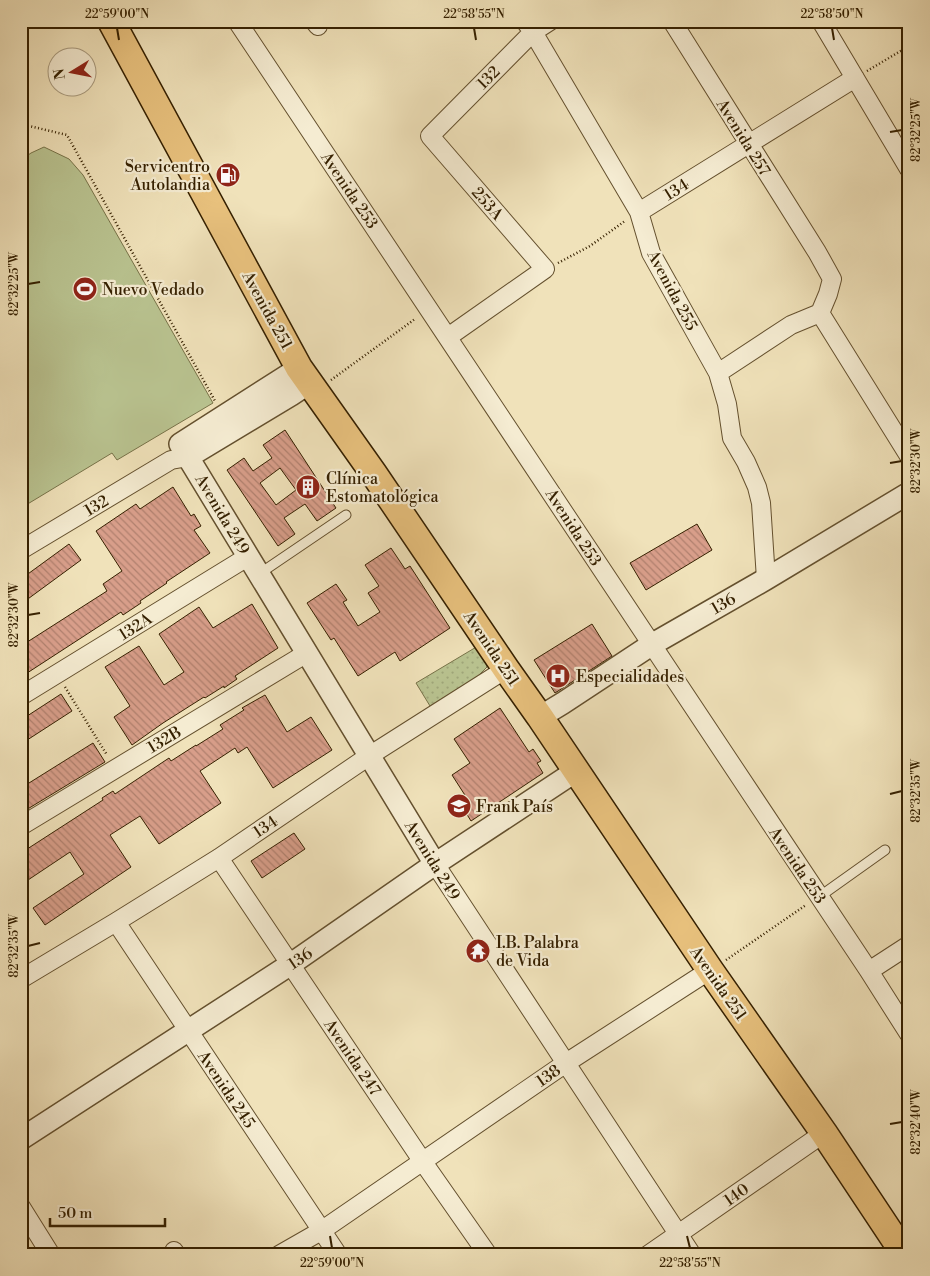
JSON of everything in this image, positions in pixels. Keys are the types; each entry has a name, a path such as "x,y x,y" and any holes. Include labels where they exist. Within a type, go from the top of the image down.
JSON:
{"main road":[{"name":"Avenida 251","path":"111,21 308,381 540,717 905,1255"}],"street":[{"name":"Avenida 253","path":"237,21 869,970 909,1034"},
{"name":"132","path":"430,136 529,27 550,21"},
{"name":"Avenida 257","path":"672,21 817,252 832,280 820,313"},
{"path":"821,21 909,169"},
{"name":"Avenida 255","path":"529,27 639,212 651,253 718,373 732,438 746,462 757,487 761,503 766,579"},
{"name":"134","path":"639,212 855,78"},
{"name":"253A","path":"430,136 545,270"},
{"path":"448,337 545,270"},
{"path":"718,373 791,325 820,313 909,456"},
{"name":"132","path":"180,453 223,416 308,381"},
{"name":"132","path":"21,550 180,453 292,395 308,381"},
{"name":"Avenida 249","path":"180,453 254,565 435,864 692,1255"},
{"name":"136","path":"540,717 651,645 766,579 909,493"},
{"name":"132A","path":"21,696 57,674 254,565"},
{"name":"132B","path":"21,826 307,653"},
{"name":"134","path":"22,978 220,858 369,756 506,668"},
{"name":"136","path":"21,1139 291,964 435,864 576,771"},
{"name":"Avenida 247","path":"220,858 423,1162 488,1255"},
{"name":"Avenida 245","path":"116,922 338,1255"},
{"path":"869,970 909,945"},
{"name":"138","path":"279,1255 321,1231 566,1063 710,970"},
{"name":"140","path":"648,1255 824,1133"},
{"path":"21,1207 51,1255"}],"lane":[{"path":"254,565 346,515"},
{"path":"819,897 885,850"}],"path":[{"path":"855,78 909,46"},
{"path":"21,124 67,135 223,416"},
{"path":"545,270 590,246 639,212"},
{"path":"308,381 429,309"},
{"path":"57,674 116,769"},
{"path":"710,970 819,897"}],"green space":[{"name":"Nuevo Vedado","path":"44,147 69,159 83,175 213,403 117,460 112,453 21,508 21,160"},
{"path":"478,646 485,657 487,667 477,677 430,706 416,683"}],"building":[{"name":"Clínica Estomatológica","path":"285,430 336,508 317,521 305,504 284,518 295,534 278,546 227,470 244,458 253,471 272,458 263,445","holes":["280,468 296,490 276,505 260,483"]},
{"path":"173,487 191,516 194,514 201,526 194,530 210,553 166,582 123,615 121,612 21,677 21,646 107,591 103,584 122,571 96,531 136,504 140,509"},
{"path":"697,524 712,550 646,590 630,563"},
{"path":"69,544 81,560 21,604 21,579"},
{"path":"391,548 405,569 410,566 450,628 400,661 395,652 358,676 334,638 331,640 307,603 336,584 347,600 343,602 358,626 380,612 368,593 379,586 365,565"},
{"path":"252,604 278,648 235,676 237,679 224,688 224,686 204,697 132,745 114,717 130,706 105,667 139,646 164,685 184,672 159,634 199,607 213,628"},
{"path":"592,624 612,656 555,693 534,660"},
{"path":"61,694 72,711 21,744 21,720"},
{"path":"265,695 287,732 311,717 332,750 273,788 247,747 238,753 235,748 200,771 221,803 159,844 140,816 110,835 131,867 45,925 33,908 84,874 70,852 28,880 21,870 21,853 103,800 102,798 113,791 115,794 169,758 171,761 223,729 220,725 244,710 242,708"},
{"path":"500,708 529,752 533,749 541,761 537,763 543,773 471,821 463,808 470,803 452,775 470,763 454,739"},
{"path":"93,743 105,762 21,813 21,788"},
{"path":"294,833 305,849 262,878 251,861"}],"place":[{"name":"Servicentro Autolandia","path":"228,175"},
{"name":"Nuevo Vedado","path":"85,289"},
{"name":"Clínica Estomatológica","path":"308,487"},
{"name":"Especialidades","path":"558,676"},
{"name":"Frank País","path":"459,806"},
{"name":"I.B. Palabra de Vida","path":"478,951"}]}
